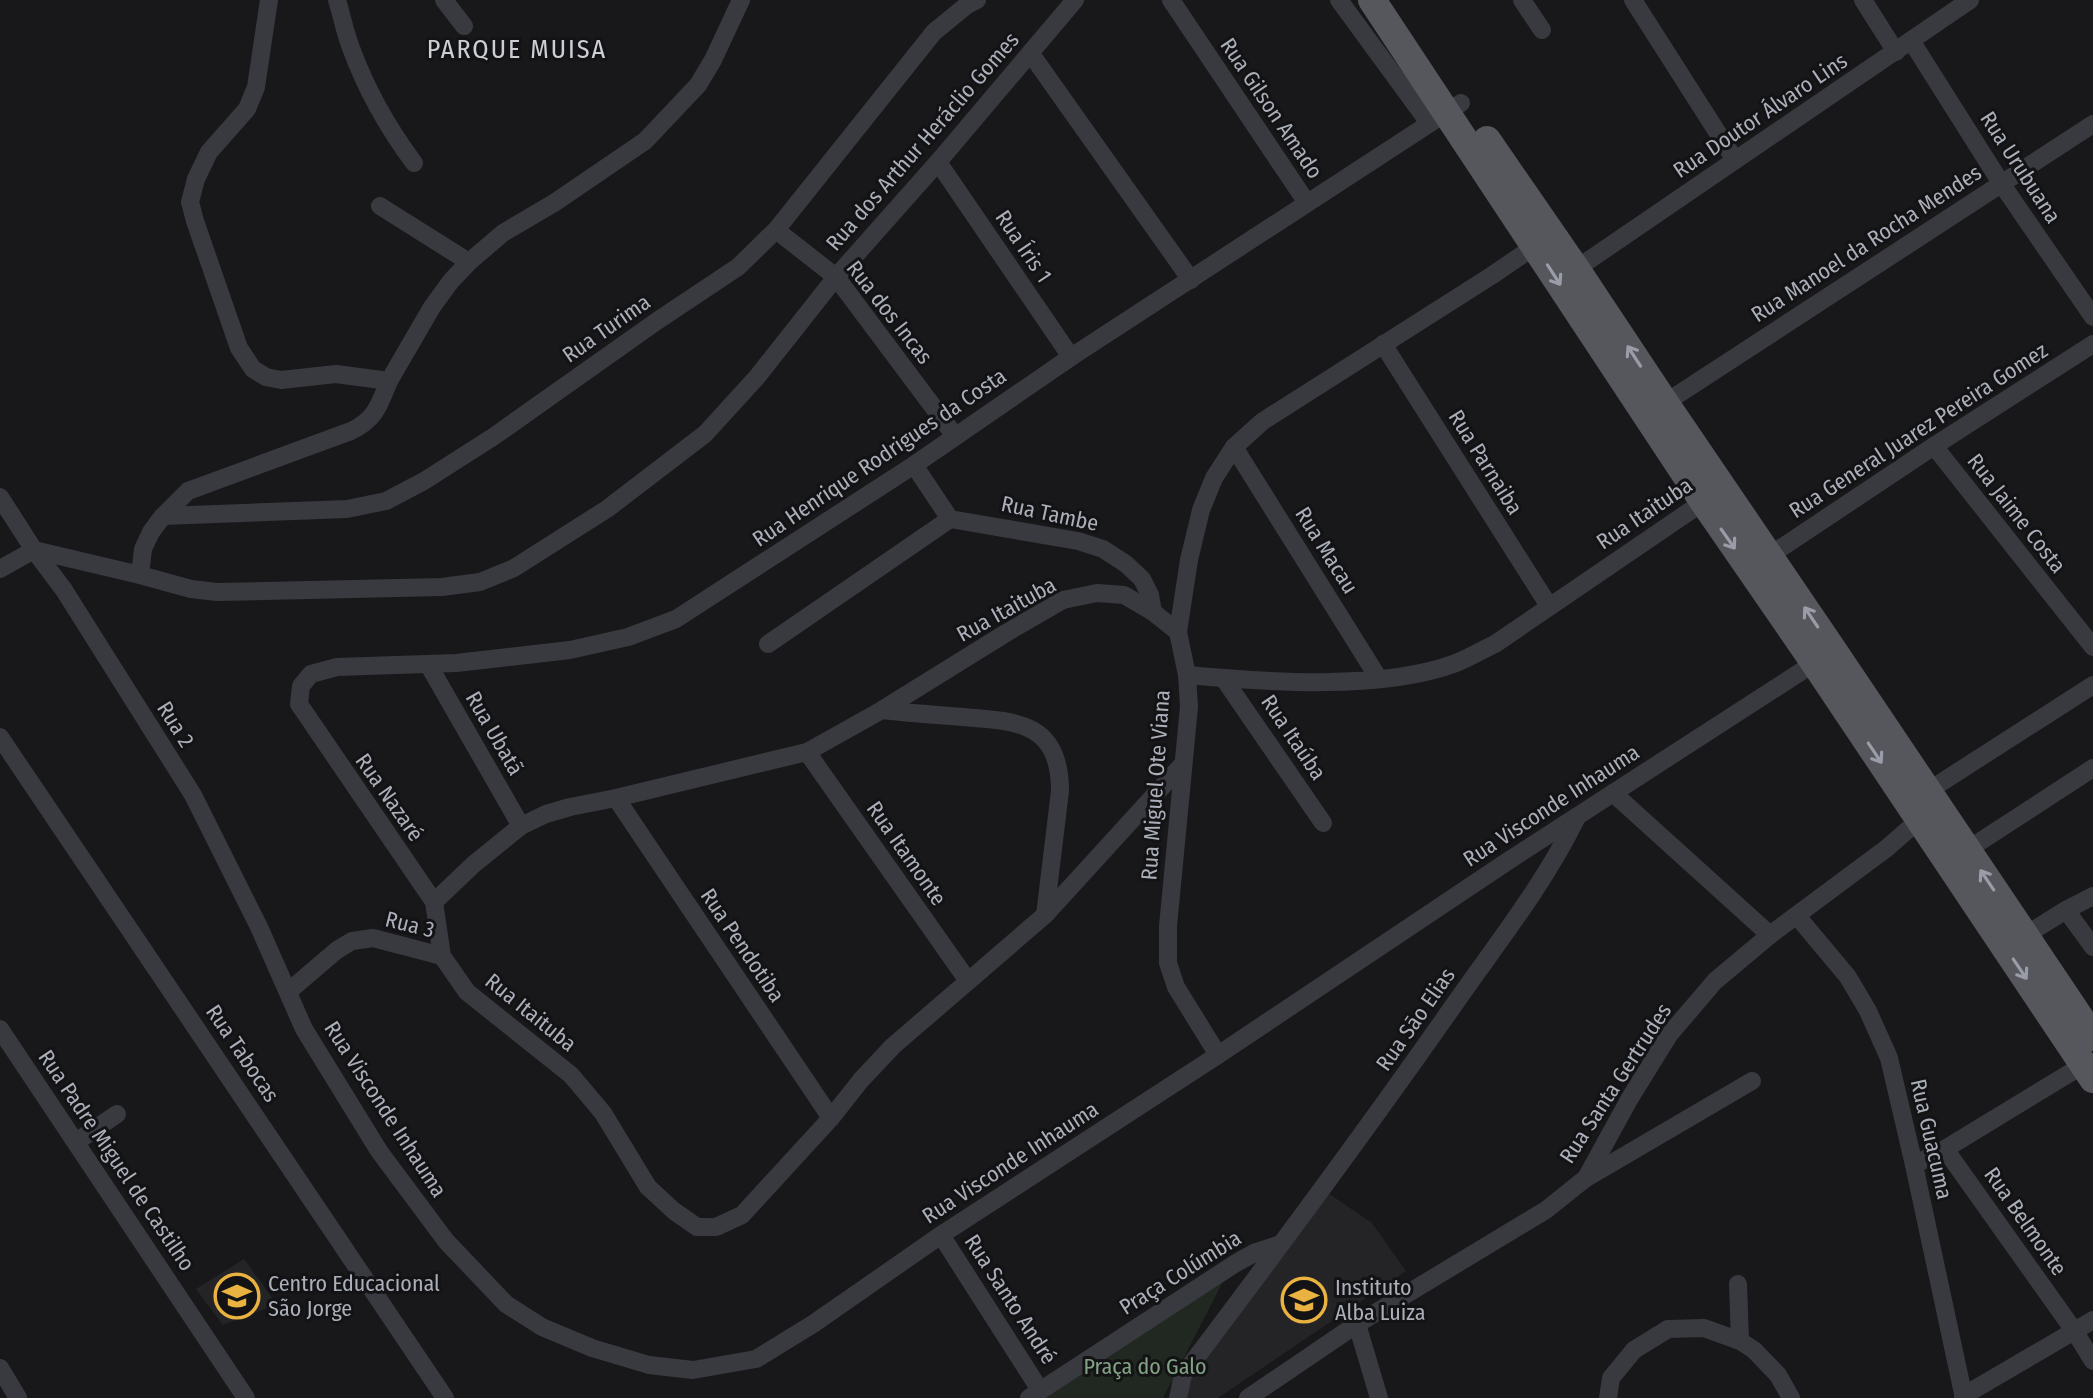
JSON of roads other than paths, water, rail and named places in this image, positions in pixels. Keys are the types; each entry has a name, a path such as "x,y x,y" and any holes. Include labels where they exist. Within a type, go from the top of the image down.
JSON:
{"main road":[{"path":"1372,0 1535,246 1824,656 1928,791 2093,1037"},
{"path":"1394,0 1445,113 1576,269 1665,403 1713,495 1769,556 1920,819 2088,1072"}],"street":[{"path":"269,0 256,87 247,109 209,152 196,179 190,202 239,348 253,369 266,377 281,380 336,374 389,381"},
{"path":"337,0 351,48 375,101 390,130 414,163"},
{"path":"444,0 464,26"},
{"path":"140,575 143,549 151,532 188,491 367,423 377,411 389,381 432,307 451,281 503,233 554,203 645,141 698,85 741,0"},
{"name":"Rua Turima","path":"163,516 347,509 386,501 424,481 493,437 738,267 776,230 934,32 977,0"},
{"name":"Rua dos Arthur Heráclio Gomes","path":"34,550 191,589 217,592 442,587 480,582 514,568 607,509 705,434 757,377 836,277 1075,0"},
{"name":"Rua Gilson Amado","path":"1171,0 1307,203"},
{"path":"1339,0 1445,113"},
{"path":"1522,0 1542,30"},
{"path":"1633,0 1735,160"},
{"name":"Rua Urubuana","path":"1863,0 1904,47 2093,317"},
{"name":"Rua Doutor Álvaro Lins","path":"1576,269 1970,0"},
{"path":"1031,54 1191,280"},
{"name":"Rua Henrique Rodrigues da Costa","path":"307,718 299,704 301,686 311,674 337,667 456,663 570,650 628,637 676,619 1445,113"},
{"name":"Rua Manoel da Rocha Mendes","path":"1665,403 2093,124"},
{"name":"Rua Íris 1","path":"938,162 1071,357"},
{"path":"380,206 469,262"},
{"name":"Rua dos Incas","path":"776,230 836,277 955,436"},
{"name":"Rua Miguel Ote Viana","path":"1218,1055 1176,987 1168,963 1168,926 1189,707 1187,675 1178,632 1189,560 1201,510 1214,478 1234,447 1263,421 1535,246"},
{"name":"Rua Parnaiba","path":"1383,344 1549,606"},
{"name":"Rua General Juarez Pereira Gomez","path":"1769,556 2093,344"},
{"name":"Rua Jaime Costa","path":"1934,446 2093,647"},
{"name":"Rua Macau","path":"1234,447 1379,679"},
{"path":"768,644 950,519 914,465"},
{"name":"Rua Itaituba","path":"1187,675 1314,681 1379,679 1422,673 1457,663 1495,644 1713,495"},
{"name":"Rua 2","path":"0,497 64,590 193,795 289,991"},
{"name":"Rua Tambe","path":"950,519 1078,541 1103,549 1142,579 1150,595 1153,612"},
{"path":"0,569 34,550"},
{"name":"Rua Itaituba","path":"1178,632 1124,595 1097,593 1063,600 807,752 546,814 521,826 434,902 442,956 467,992 571,1075 603,1113 648,1187 697,1227 716,1227 742,1215 893,1046 1045,915 1182,765"},
{"name":"Rua Visconde Inhauma","path":"289,991 304,1029 379,1151 446,1241 506,1304 542,1327 592,1348 649,1365 693,1370 756,1359 1824,656"},
{"name":"Rua Ubatã","path":"428,664 521,826"},
{"name":"Rua Itaúba","path":"1224,679 1323,823"},
{"path":"1928,791 2093,685"},
{"path":"882,710 1003,720 1023,724 1041,736 1054,753 1060,771 1045,915"},
{"name":"Rua Nazaré","path":"307,718 434,902"},
{"name":"Rua Tabocas","path":"0,737 445,1398"},
{"name":"Rua Itamonte","path":"807,752 968,981"},
{"path":"1967,850 2093,768"},
{"path":"1613,793 1770,935"},
{"name":"Rua Pendotiba","path":"616,798 831,1118"},
{"name":"Rua Sāo Elias","path":"1282,1243 1438,1028 1546,872 1577,816"},
{"name":"Rua Santa Gertrudes","path":"1248,1398 1357,1324 1546,1210 1586,1178 1669,1035 1715,981 1920,819"},
{"path":"2024,936 2093,896"},
{"path":"2066,910 2093,947"},
{"name":"Rua Guacuma","path":"1797,916 1848,977 1868,1011 1889,1058 1963,1397"},
{"name":"Rua 3","path":"289,991 352,941 373,938 442,956"},
{"name":"Rua Padre Miguel de Castilho","path":"0,1029 246,1398"},
{"path":"1914,1165 2088,1072"},
{"path":"1586,1178 1752,1081"},
{"path":"76,1142 117,1114"},
{"name":"Rua Belmonte","path":"1945,1149 2093,1361"},
{"name":"Rua Santo André","path":"941,1235 1034,1394"},
{"name":"Praça Colúmbia","path":"1034,1394 1236,1263 1282,1243"},
{"name":"Praça Colúmbia","path":"1178,1398 1183,1375 1282,1243"},
{"path":"1738,1284 1740,1341"},
{"path":"1963,1397 2093,1320"},
{"path":"1357,1324 1379,1398"},
{"path":"1608,1398 1611,1378 1634,1350 1668,1329 1704,1328 1740,1341 1754,1350 1778,1375 1791,1398"},
{"path":"0,1368 18,1398"}],"place":[{"name":"Centro Educacional São Jorge","path":"237,1296"},
{"name":"Instituto Alba Luiza","path":"1304,1300"}],"district":[{"name":"PARQUE MUISA","path":"517,49"}],"park label":[{"name":"Praça do Galo","path":"1145,1366"}]}
